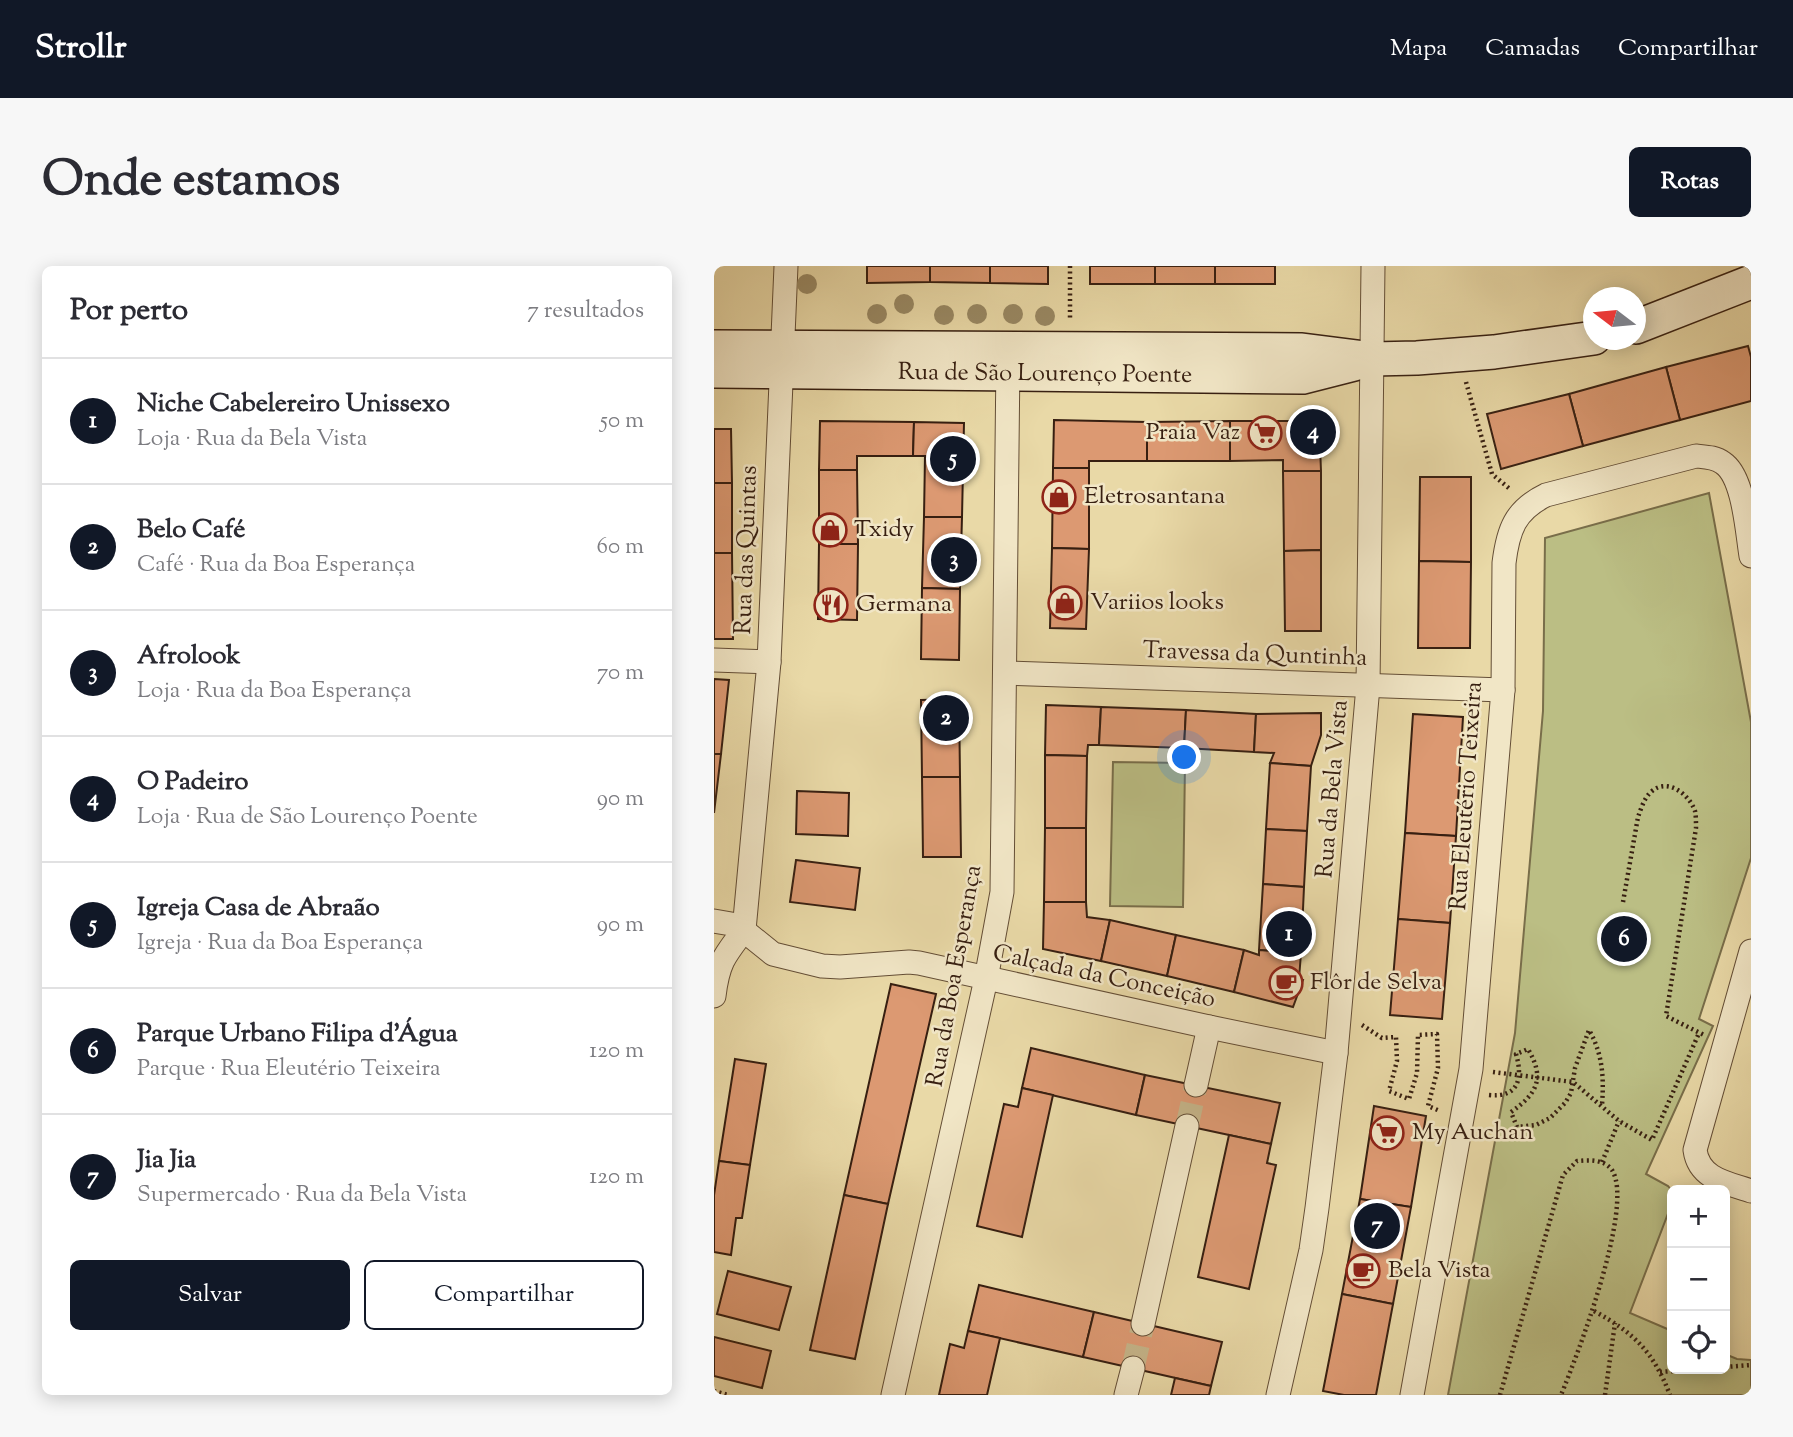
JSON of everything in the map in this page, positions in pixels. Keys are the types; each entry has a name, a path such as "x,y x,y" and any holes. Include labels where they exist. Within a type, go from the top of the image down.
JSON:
{"street":[{"name":"Rua das Quintas","path":"744,930 769,662 786,266"},
{"name":"Rua da Bela Vista","path":"1278,1395 1311,1250 1336,1053 1368,686 1373,266"},
{"path":"1703,300 1751,273"},
{"path":"1646,323 1751,282"},
{"name":"Rua de São Lourenço Poente","path":"714,347 781,359 1008,362 1302,350 1373,359 1459,356 1583,339"},
{"name":"Rua de São Lourenço Poente","path":"714,371 781,359"},
{"name":"Rua da Boa Esperança","path":"893,1395 986,979 1003,883 1008,362"},
{"name":"Rua Eleutério Teixeira","path":"1412,1395 1482,1070 1503,690 1505,554 1514,523 1527,504 1546,495 1696,456 1711,457 1724,463 1734,475 1751,556"},
{"path":"714,660 769,662"},
{"name":"Travessa da Quntinha","path":"1005,673 1503,690"},
{"path":"714,921 730,923 744,930 722,958 714,996"},
{"name":"Calçada da Conceição","path":"744,930 773,954 821,966 840,968 909,962 1336,1053"},
{"path":"1751,951 1696,1141 1698,1165 1712,1177 1751,1191"},
{"path":"1196,1085 1209,1027"},
{"path":"1143,1324 1187,1126"},
{"path":"1126,1395 1133,1368"}],"path":[{"path":"1069,289 1070,266"},
{"path":"1459,356 1492,474"},
{"path":"1623,902 1638,817 1643,803 1650,792 1669,786 1688,797 1695,812 1696,828 1666,1016 1725,1046"},
{"path":"1340,1012 1382,1038 1396,1037 1397,1061 1389,1091 1409,1099 1417,1073 1418,1035 1437,1034 1438,1068 1428,1106 1444,1112"},
{"path":"1601,1105 1603,1074 1596,1041 1589,1030 1575,1068 1573,1082 1571,1093 1550,1118 1536,1125 1517,1127 1511,1112 1529,1098 1535,1089 1538,1077 1535,1060 1528,1049 1516,1054 1519,1075 1511,1092 1500,1096 1489,1095 1482,1070 1519,1075 1538,1077 1573,1082 1619,1121 1652,1140 1699,1033"},
{"path":"1602,1162 1619,1121"},
{"path":"1500,1395 1563,1175 1577,1161 1602,1162 1613,1171 1616,1214 1594,1311 1561,1395"},
{"path":"1594,1311 1615,1323 1648,1351 1670,1395"},
{"path":"1605,1395 1615,1323"},
{"path":"1730,1367 1751,1365"},
{"path":"1660,1372 1667,1371"},
{"path":"714,1391 727,1395"}],"green space":[{"path":"1709,493 1751,722 1751,858 1699,1019 1713,1026 1646,1174 1667,1185 1667,1216 1630,1313 1667,1329 1667,1374 1730,1374 1730,1356 1751,1360 1751,1395 1448,1395 1515,1033 1543,711 1545,538"},
{"path":"1113,762 1185,763 1183,907 1110,906"}],"building":[{"path":"867,266 930,266 930,282 867,283"},
{"path":"930,266 990,266 990,283 930,282"},
{"path":"990,266 1048,266 1048,284 990,283"},
{"path":"1090,266 1155,266 1155,284 1090,284"},
{"path":"1155,266 1215,266 1215,284 1155,284"},
{"path":"1215,266 1275,266 1275,284 1215,284"},
{"path":"1748,346 1751,357 1751,401 1680,420 1666,367"},
{"path":"1666,367 1680,420 1583,446 1569,394"},
{"path":"1569,394 1583,446 1501,469 1487,414"},
{"path":"1054,420 1147,422 1147,461 1089,461 1089,468 1053,468"},
{"path":"820,421 914,422 913,456 857,456 857,470 819,470"},
{"path":"1230,421 1319,421 1321,471 1283,471 1283,460 1230,461"},
{"path":"1230,421 1230,461 1147,461 1147,422"},
{"path":"914,422 964,423 962,517 924,517 925,456 913,456"},
{"path":"714,429 731,429 732,483 714,483"},
{"path":"1053,468 1089,468 1089,549 1052,548"},
{"path":"819,470 857,470 858,544 819,544"},
{"path":"1283,471 1321,471 1321,550 1284,551"},
{"path":"1420,477 1471,477 1471,562 1419,561"},
{"path":"714,483 732,483 732,553 714,553"},
{"path":"924,517 962,517 960,589 922,588"},
{"path":"819,544 858,544 857,620 818,619"},
{"path":"1052,548 1089,549 1086,629 1050,628"},
{"path":"1321,550 1321,631 1285,631 1284,551"},
{"path":"714,553 732,553 733,639 714,639"},
{"path":"1419,561 1471,562 1470,648 1418,648"},
{"path":"922,588 960,589 959,660 921,659"},
{"path":"714,679 729,680 721,754 714,754"},
{"path":"959,699 960,777 922,777 921,700"},
{"path":"1046,705 1101,707 1099,745 1088,745 1087,756 1045,755"},
{"path":"1101,707 1186,710 1184,748 1099,745"},
{"path":"1186,710 1256,714 1254,752 1184,748"},
{"path":"1321,713 1321,735 1311,766 1270,763 1274,753 1254,752 1256,714"},
{"path":"1413,714 1463,717 1456,836 1405,833"},
{"path":"714,754 721,754 714,813"},
{"path":"1045,755 1087,756 1086,828 1045,828"},
{"path":"1270,763 1311,766 1307,831 1266,829"},
{"path":"922,777 960,777 961,857 923,857"},
{"path":"797,791 849,793 848,836 796,834"},
{"path":"1045,828 1086,828 1086,902 1044,902"},
{"path":"1266,829 1307,831 1304,887 1263,884"},
{"path":"1405,833 1456,836 1450,923 1398,919"},
{"path":"796,860 860,868 855,910 790,902"},
{"path":"1263,884 1304,887 1301,953 1259,950"},
{"path":"1044,902 1086,902 1087,917 1110,920 1101,961 1043,949"},
{"path":"1398,919 1450,923 1442,1019 1390,1015"},
{"path":"1110,920 1176,935 1167,976 1101,961"},
{"path":"1176,935 1244,950 1234,992 1167,976"},
{"path":"1244,950 1259,955 1259,950 1301,953 1299,979 1303,980 1293,1007 1234,992"},
{"path":"891,984 936,994 888,1204 844,1195"},
{"path":"1031,1048 1145,1075 1136,1115 1022,1088"},
{"path":"735,1059 766,1064 750,1165 719,1161"},
{"path":"1145,1075 1280,1103 1271,1144 1136,1115"},
{"path":"1022,1088 1053,1095 1022,1237 977,1226 1004,1104 1018,1107"},
{"path":"1374,1106 1426,1116 1411,1207 1360,1199"},
{"path":"1229,1135 1271,1144 1267,1163 1276,1165 1249,1289 1198,1277"},
{"path":"719,1161 750,1165 742,1218 736,1218 731,1255 714,1252 714,1195"},
{"path":"844,1195 888,1204 855,1359 810,1350"},
{"path":"1360,1199 1411,1207 1393,1304 1342,1294"},
{"path":"728,1271 791,1287 779,1330 717,1314"},
{"path":"979,1285 1094,1312 1083,1357 968,1331"},
{"path":"1342,1294 1393,1304 1376,1395 1344,1395 1323,1391"},
{"path":"1094,1312 1222,1342 1211,1386 1083,1357"},
{"path":"968,1331 1000,1338 987,1395 939,1395 950,1344 964,1348"},
{"path":"714,1337 771,1351 762,1388 714,1376"},
{"path":"1175,1378 1211,1386 1209,1395 1171,1395"}],"tunnel":[{"path":"1187,1126 1196,1085"},
{"path":"1133,1368 1143,1324"}],"place":[{"name":"O Padeiro","path":"1313,432"},
{"name":"Praia Vaz","path":"1265,433"},
{"name":"Igreja Casa de Abraão","path":"953,459"},
{"name":"Eletrosantana","path":"1059,497"},
{"name":"Txidy","path":"830,530"},
{"name":"Afrolook","path":"954,560"},
{"name":"Variios looks","path":"1065,603"},
{"name":"Germana","path":"831,605"},
{"name":"Belo Café","path":"946,718"},
{"name":"Niche Cabelereiro Unissexo","path":"1289,934"},
{"name":"Parque Urbano Filipa d'Água","path":"1624,939"},
{"name":"Flôr de Selva","path":"1286,983"},
{"name":"My Auchan","path":"1387,1133"},
{"name":"Jia Jia","path":"1377,1226"},
{"name":"Bela Vista","path":"1363,1271"}]}
